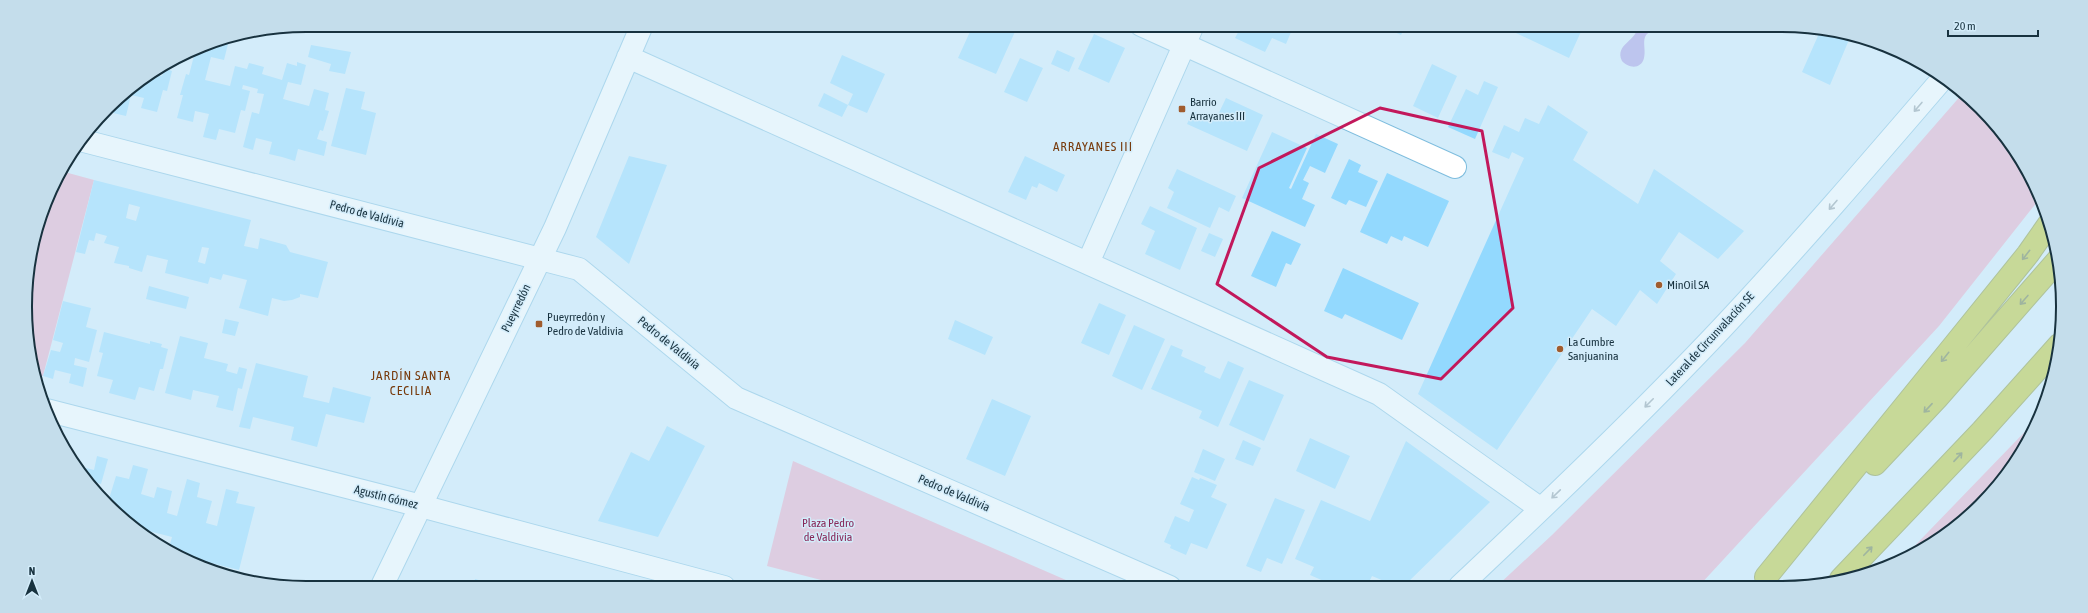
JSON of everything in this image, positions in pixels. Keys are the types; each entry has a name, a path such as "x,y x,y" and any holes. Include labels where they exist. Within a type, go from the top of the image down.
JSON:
{"highway":[{"path":"1761,581 1957,342 2028,254 2045,230"},
{"path":"1761,581 1937,398 2053,266"},
{"path":"1846,574 1982,431 2052,353"},
{"path":"1982,431 2049,367"}],"street":[{"name":"Pueyrredón","path":"385,581 555,228 639,32"},
{"path":"1156,32 1455,167"},
{"path":"1088,264 1190,32"},
{"path":"628,57 1379,394 1541,509"},
{"name":"Lateral de Circunvalación SE","path":"1465,581 1653,400 1722,328 1782,263 1940,82"},
{"name":"Pedro de Valdivia","path":"87,142 579,270 736,398 1156,581"},
{"name":"Agustín Gómez","path":"53,412 421,506 702,581"}],"highlighted area":[{"path":"1380,108 1482,131 1513,308 1441,379 1327,357 1217,284 1259,168"}],"green space":[{"path":"1959,98 1976,112 2010,154 2028,185 2036,203 1939,326 1704,581 1502,581 1552,535 1745,343"},
{"path":"67,173 94,180 43,376 40,375 34,342 32,306 34,271 41,235 53,201"},
{"path":"2028,429 2010,459 1976,501 1949,524 1913,547"},
{"name":"Plaza Pedro de Valdivia","path":"793,461 1068,581 825,581 767,566"}],"shaded area":[{"path":"1636,32 1650,32 1644,41 1644,58 1640,65 1634,67 1622,61 1620,55 1621,50"}],"building":[{"path":"970,32 1015,32 996,74 958,58"},
{"path":"1238,32 1291,32 1286,44 1272,38 1265,52 1235,38"},
{"path":"1395,32 1402,32 1401,35"},
{"path":"1514,32 1581,32 1569,58"},
{"path":"1094,34 1125,48 1109,83 1078,69"},
{"path":"1819,34 1849,40 1830,85 1802,72"},
{"path":"228,43 224,60 211,57 205,80 230,86 235,66 247,69 249,63 264,67 262,74 282,80 287,63 297,66 297,62 306,65 301,85 288,82 283,99 309,106 314,89 329,93 325,110 329,111 323,131 320,130 317,139 327,142 324,156 298,149 295,161 269,154 272,142 256,138 253,150 243,147 252,112 259,114 264,94 257,93 258,89 243,85 242,89 250,91 245,111 241,110 235,133 219,129 216,140 203,137 209,114 195,111 193,122 177,118 183,95 180,95 186,74 189,75 194,56"},
{"path":"311,45 351,52 345,74 329,71 331,64 308,57"},
{"path":"1057,50 1075,58 1069,72 1051,64"},
{"path":"842,55 885,74 867,113 848,105 853,94 830,83"},
{"path":"1020,58 1043,68 1027,102 1004,92"},
{"path":"1432,64 1457,76 1438,118 1413,106"},
{"path":"168,70 172,71 167,91 163,90 157,112 141,108 144,98 132,95 154,78 159,75 162,76 163,73"},
{"path":"1484,81 1498,87 1475,139 1448,127 1466,89 1478,95"},
{"path":"346,88 365,92 361,109 376,113 366,155 331,146"},
{"path":"824,93 848,105 842,117 818,106"},
{"path":"131,96 126,116 113,113 113,111"},
{"path":"1226,98 1263,115 1247,151 1187,124 1193,111 1215,121"},
{"path":"1548,105 1588,132 1573,160 1638,204 1654,169 1744,231 1718,259 1679,232 1660,261 1676,274 1657,304 1640,290 1616,326 1592,309 1497,450 1418,394 1524,158 1512,152 1509,159 1492,152 1504,125 1519,132 1525,118 1539,124"},
{"path":"1272,132 1307,148 1289,188 1291,189 1316,134 1338,144 1325,173 1310,166 1303,180 1309,183 1302,199 1315,205 1305,227 1242,198"},
{"path":"629,156 667,165 629,264 596,237"},
{"path":"1025,156 1065,175 1057,192 1039,183 1037,188 1032,186 1026,200 1008,192"},
{"path":"1349,159 1361,165 1358,172 1378,181 1366,207 1349,200 1346,205 1331,198"},
{"path":"1177,169 1236,196 1229,212 1219,207 1210,228 1167,208 1174,192 1168,188"},
{"path":"1387,173 1449,201 1428,247 1404,236 1402,241 1391,236 1387,244 1360,232"},
{"path":"94,180 251,220 244,246 258,249 260,238 286,245 290,252 328,262 318,298 300,294 300,297 292,300 284,301 272,298 268,316 239,308 247,280 223,274 221,280 210,277 208,284 165,273 168,260 147,255 142,272 129,268 129,266 114,263 119,247 104,243 107,236 96,233 94,241 89,240 85,254 76,252","holes":["129,204 140,207 136,221 126,218","202,247 209,248 205,264 198,262"]},
{"path":"1150,206 1197,228 1180,270 1145,254 1155,231 1141,224"},
{"path":"1272,231 1301,244 1291,265 1286,263 1276,287 1251,276"},
{"path":"1209,233 1223,239 1215,257 1201,251"},
{"path":"1343,268 1419,303 1402,340 1345,314 1342,319 1324,311"},
{"path":"149,286 189,297 186,309 146,299"},
{"path":"63,301 91,308 86,327 97,330 89,362 75,358 74,365 87,368 83,387 69,383 71,374 55,370 53,379 43,376 51,350 60,352 63,343 53,340"},
{"path":"1099,303 1126,315 1109,355 1081,343"},
{"path":"225,319 239,322 235,336 222,333"},
{"path":"955,320 993,337 985,355 948,339"},
{"path":"1134,325 1165,339 1142,390 1112,376"},
{"path":"104,332 150,344 150,341 162,344 161,347 168,349 163,369 160,369 154,391 139,387 135,400 109,393 113,380 97,376 103,353 99,352"},
{"path":"180,336 208,343 204,358 228,364 226,371 237,374 239,367 247,369 242,389 238,388 233,411 216,407 219,396 193,390 191,400 165,393"},
{"path":"1171,345 1183,350 1181,356 1206,367 1204,372 1220,379 1228,361 1244,368 1218,427 1199,418 1202,411 1151,389"},
{"path":"256,363 308,376 303,397 329,403 333,387 371,397 364,423 326,414 317,447 291,440 294,427 253,417 250,429 239,427"},
{"path":"1249,380 1284,395 1264,441 1229,425"},
{"path":"992,399 1031,416 1005,476 966,459"},
{"path":"667,426 705,446 658,537 598,521 631,452 649,461"},
{"path":"1310,438 1350,456 1335,489 1296,471"},
{"path":"1243,440 1261,448 1253,466 1235,459"},
{"path":"1406,441 1490,502 1409,581 1384,581 1372,576 1370,581 1324,581 1310,575 1314,567 1295,559 1321,500 1370,521"},
{"path":"1203,449 1225,459 1215,481 1194,472"},
{"path":"97,456 108,459 101,484 96,483 84,468 94,470"},
{"path":"133,465 148,469 141,494 154,498 157,487 172,491 167,513 177,516 187,479 200,483 197,497 212,501 206,523 217,526 226,489 239,492 236,503 255,507 239,570 206,562 185,553 170,544 172,537 149,531 139,524 109,498 116,476 129,479"},
{"path":"1192,477 1199,480 1200,478 1217,485 1211,497 1227,504 1207,549 1191,543 1186,555 1170,548 1171,545 1164,542 1175,516 1189,522 1194,510 1180,504"},
{"path":"1275,498 1305,510 1282,564 1267,558 1261,572 1246,566"}],"place":[{"name":"Barrio Arrayanes III","path":"1182,109"},
{"name":"MinOil SA","path":"1659,285"},
{"name":"Pueyrredón y Pedro de Valdivia","path":"539,324"},
{"name":"La Cumbre Sanjuanina","path":"1560,349"}],"district":[{"name":"ARRAYANES III","path":"1093,146"},
{"name":"JARDÍN SANTA CECILIA","path":"411,382"}]}
